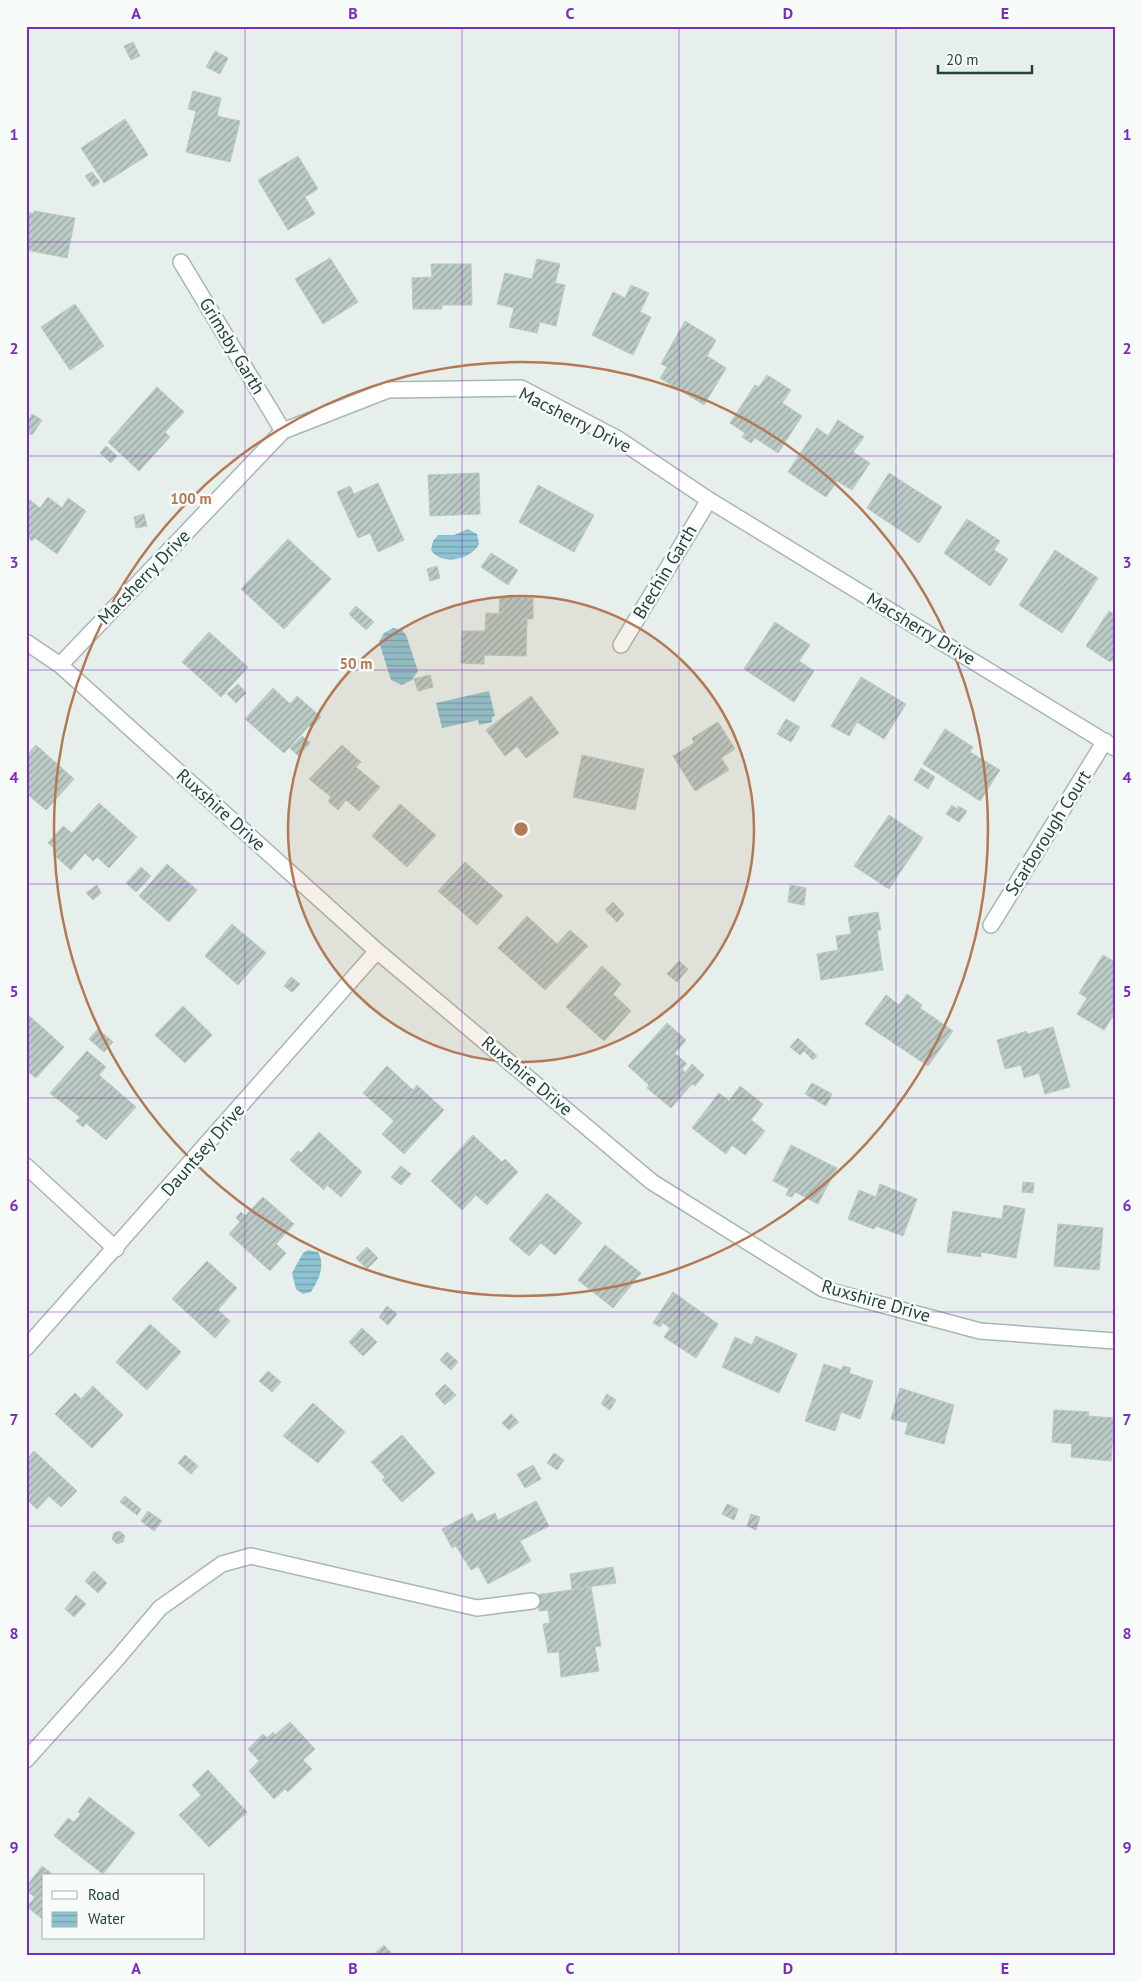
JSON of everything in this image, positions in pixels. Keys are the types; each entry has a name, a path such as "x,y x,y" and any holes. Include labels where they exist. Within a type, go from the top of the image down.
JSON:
{"street":[{"name":"Grimsby Garth","path":"182,262 283,431"},
{"name":"Macsherry Drive","path":"60,665 283,431 388,390 521,388 618,439 709,500 1110,744"},
{"name":"Brechin Garth","path":"621,645 709,500"},
{"name":"Ruxshire Drive","path":"26,642 60,665 377,951 652,1182 824,1289 980,1331 1115,1340"},
{"name":"Scarborough Court","path":"990,925 1110,744"},
{"name":"Dauntsey Drive","path":"26,1348 116,1249 377,951"},
{"path":"26,1166 116,1249"},
{"path":"26,1760 160,1608 222,1564 251,1556 478,1608 532,1601"}],"water":[{"path":"468,529 477,534 479,544 470,554 456,559 448,559 436,555 431,550 433,541 438,535 454,535"},
{"path":"393,628 402,630 406,635 418,671 412,680 402,685 391,680 379,642 384,633"},
{"path":"489,691 495,716 492,717 492,722 479,725 478,720 442,728 436,703"},
{"path":"308,1250 318,1252 321,1268 311,1292 303,1294 296,1289 292,1273 303,1253"}],"building":[{"path":"133,42 140,56 131,60 124,46"},
{"path":"215,51 228,58 220,74 206,67"},
{"path":"193,91 221,98 217,116 240,121 230,162 186,152 196,111 188,109"},
{"path":"125,119 148,155 104,183 81,148"},
{"path":"298,156 318,189 305,197 315,214 288,230 258,180"},
{"path":"92,172 100,182 93,187 85,176"},
{"path":"34,211 75,218 67,258 27,250 30,235 26,234 26,212 34,214"},
{"path":"330,258 358,302 323,324 295,279"},
{"path":"537,259 560,264 555,283 565,285 556,326 540,322 537,333 509,327 514,308 497,304 505,273 532,279"},
{"path":"431,264 471,264 472,305 442,305 442,309 413,309 412,278 432,277"},
{"path":"631,285 649,293 640,312 651,317 633,355 592,335 613,292 625,298"},
{"path":"75,304 104,346 70,370 41,327"},
{"path":"685,321 716,340 707,356 726,368 704,405 660,378 667,367 661,364"},
{"path":"767,375 791,390 782,403 802,416 778,453 755,438 751,443 742,437 745,433 730,423 755,385 759,387"},
{"path":"157,387 184,412 165,432 170,437 139,471 108,442"},
{"path":"32,414 42,420 32,435 26,431 26,424"},
{"path":"838,420 864,437 853,452 870,463 852,490 837,481 826,497 788,472 817,428 828,436"},
{"path":"106,446 117,456 111,463 100,453"},
{"path":"479,473 480,514 430,516 428,475"},
{"path":"889,473 942,507 919,543 867,508"},
{"path":"378,483 404,540 378,552 370,533 358,538 337,492 350,486 354,494"},
{"path":"538,485 594,515 574,552 519,522"},
{"path":"26,497 40,508 48,497 62,508 68,498 86,511 57,554 35,538 32,541 26,536"},
{"path":"144,514 147,526 136,528 134,517"},
{"path":"967,519 1000,541 994,550 1008,559 990,586 944,553"},
{"path":"288,539 331,579 284,629 241,589"},
{"path":"1055,550 1098,578 1062,633 1019,605"},
{"path":"491,553 518,570 508,585 481,567"},
{"path":"437,566 440,578 430,581 427,569"},
{"path":"500,597 533,598 533,619 527,619 526,656 484,655 484,664 461,663 462,631 485,631 486,613 499,614"},
{"path":"356,606 374,622 366,630 349,614"},
{"path":"1109,611 1115,615 1115,663 1111,660 1110,662 1086,646"},
{"path":"775,622 810,645 799,661 814,671 794,702 744,669"},
{"path":"209,632 248,667 221,697 182,662"},
{"path":"430,675 433,687 418,691 414,679"},
{"path":"861,677 906,704 884,739 857,722 849,736 831,726"},
{"path":"238,684 246,693 236,703 227,694"},
{"path":"273,688 290,704 297,696 321,717 311,728 309,726 284,753 245,719"},
{"path":"531,696 559,733 526,758 517,746 505,756 486,730"},
{"path":"786,719 800,727 791,742 777,734"},
{"path":"718,722 735,749 721,758 729,770 695,791 673,756 694,743 692,738"},
{"path":"945,729 973,747 970,752 1000,770 980,801 923,764"},
{"path":"302,736 310,743 298,756 290,748"},
{"path":"36,745 74,779 46,810 26,793 26,756"},
{"path":"342,745 361,762 356,767 380,787 359,811 346,800 338,810 328,801 331,797 309,779"},
{"path":"582,755 644,769 635,810 573,797"},
{"path":"921,768 935,777 928,789 914,780"},
{"path":"99,803 137,837 109,868 97,857 93,861 85,853 71,870 53,854 56,850 48,843 63,826 72,833"},
{"path":"400,804 436,835 407,867 372,836"},
{"path":"952,805 957,809 958,806 967,811 959,822 946,814"},
{"path":"889,815 923,838 889,889 854,866"},
{"path":"465,862 503,896 477,925 438,891"},
{"path":"167,864 197,890 169,922 139,896"},
{"path":"141,867 151,876 136,892 126,883"},
{"path":"97,885 101,893 93,900 86,893"},
{"path":"790,885 806,888 804,905 788,902"},
{"path":"613,902 624,914 617,922 605,910"},
{"path":"878,912 881,930 877,930 883,970 821,980 817,954 838,950 836,936 851,934 848,917"},
{"path":"527,916 557,944 570,930 588,946 545,990 498,948"},
{"path":"232,924 266,953 238,985 205,956"},
{"path":"1103,955 1115,962 1115,1017 1113,1016 1104,1030 1077,1014 1087,998 1079,993"},
{"path":"679,961 688,969 677,982 667,974"},
{"path":"602,966 621,984 613,994 631,1011 604,1041 566,1007"},
{"path":"291,977 300,984 292,992 284,986"},
{"path":"907,994 922,1005 920,1008 953,1031 928,1066 865,1024 886,995 899,1005"},
{"path":"183,1006 212,1035 185,1063 155,1035"},
{"path":"26,1013 64,1047 36,1078 26,1070"},
{"path":"667,1023 686,1040 675,1053 687,1064 682,1069 685,1073 692,1064 704,1075 695,1086 692,1084 671,1108 647,1088 649,1085 628,1066"},
{"path":"1053,1027 1070,1087 1045,1094 1039,1073 1024,1078 1021,1065 1005,1069 997,1040 1026,1031 1028,1034"},
{"path":"98,1029 113,1042 104,1052 89,1039"},
{"path":"798,1038 817,1056 813,1060 804,1051 800,1055 790,1047"},
{"path":"87,1051 106,1067 99,1075 136,1107 106,1140 86,1123 83,1127 76,1121 80,1117 50,1093"},
{"path":"387,1066 413,1090 417,1085 444,1110 404,1154 382,1134 394,1121 363,1093"},
{"path":"812,1083 832,1094 826,1106 805,1094"},
{"path":"740,1086 763,1104 751,1120 765,1131 745,1155 732,1145 726,1154 692,1128 719,1093 729,1101"},
{"path":"319,1132 362,1172 341,1197 327,1185 324,1190 290,1160 298,1151 301,1153"},
{"path":"473,1135 502,1162 505,1159 518,1172 487,1205 476,1195 462,1210 431,1181"},
{"path":"791,1145 837,1168 818,1204 795,1192 792,1197 786,1195 789,1189 773,1181"},
{"path":"401,1166 411,1174 401,1185 391,1177"},
{"path":"1023,1182 1034,1183 1033,1193 1022,1192"},
{"path":"880,1184 917,1199 903,1236 876,1226 874,1229 848,1219 859,1190 876,1197"},
{"path":"547,1193 582,1223 555,1255 541,1243 529,1256 509,1239"},
{"path":"263,1197 294,1224 276,1244 286,1253 270,1271 229,1234 240,1222 236,1218 241,1212 245,1216"},
{"path":"1004,1205 1025,1209 1016,1258 981,1252 981,1257 947,1252 953,1211 1002,1219"},
{"path":"1058,1224 1103,1228 1099,1270 1054,1266"},
{"path":"605,1245 641,1273 613,1308 578,1280"},
{"path":"367,1247 378,1258 367,1269 356,1258"},
{"path":"207,1261 237,1288 218,1310 230,1321 215,1338 172,1299"},
{"path":"673,1292 718,1324 696,1358 664,1337 670,1328 663,1323 660,1327 653,1323"},
{"path":"387,1306 397,1314 388,1325 379,1317"},
{"path":"150,1324 181,1352 147,1390 116,1362"},
{"path":"362,1328 377,1342 363,1356 349,1342"},
{"path":"756,1336 797,1354 779,1393 722,1367 735,1337 752,1345"},
{"path":"447,1352 458,1362 451,1370 440,1360"},
{"path":"824,1364 842,1370 843,1366 851,1368 849,1373 873,1381 860,1419 841,1412 835,1431 805,1421"},
{"path":"268,1371 281,1382 272,1392 259,1381"},
{"path":"445,1384 456,1395 445,1405 435,1394"},
{"path":"93,1386 123,1415 92,1448 55,1414 75,1393 81,1399"},
{"path":"900,1388 954,1405 944,1444 905,1434 908,1423 891,1419"},
{"path":"607,1394 616,1400 610,1410 601,1404"},
{"path":"313,1403 345,1432 318,1463 283,1436"},
{"path":"1054,1410 1089,1412 1088,1416 1114,1418 1111,1461 1071,1457 1072,1444 1052,1442"},
{"path":"511,1414 519,1422 509,1430 502,1423"},
{"path":"402,1435 435,1473 402,1502 382,1480 385,1477 371,1462"},
{"path":"34,1451 77,1491 61,1507 49,1496 37,1509 26,1499 26,1460"},
{"path":"554,1453 564,1460 557,1470 547,1463"},
{"path":"185,1455 198,1466 191,1474 178,1463"},
{"path":"533,1465 541,1479 525,1488 517,1474"},
{"path":"125,1496 141,1509 137,1515 120,1502"},
{"path":"536,1501 549,1526 520,1541 531,1561 488,1584 478,1566 471,1570 456,1546 452,1548 442,1529 472,1513 477,1522 495,1513 498,1520"},
{"path":"727,1504 738,1509 734,1520 722,1514"},
{"path":"148,1511 162,1521 154,1531 141,1521"},
{"path":"751,1514 760,1517 756,1530 747,1526"},
{"path":"120,1531 125,1536 123,1542 117,1544 112,1539 114,1533"},
{"path":"613,1567 616,1583 572,1589 570,1574"},
{"path":"94,1571 107,1583 98,1593 85,1581"},
{"path":"591,1587 601,1646 595,1647 599,1671 561,1677 559,1652 548,1653 543,1624 550,1623 548,1610 539,1611 536,1595"},
{"path":"76,1595 86,1604 74,1617 65,1609"},
{"path":"290,1722 315,1749 303,1760 312,1769 288,1792 285,1789 274,1799 249,1771 259,1761 248,1749 263,1734 267,1738 273,1732 275,1735"},
{"path":"208,1770 247,1812 209,1847 179,1815 201,1795 192,1785"},
{"path":"89,1797 135,1833 103,1874 54,1836 68,1818 74,1822 81,1814 78,1812"},
{"path":"42,1866 52,1874 42,1874 42,1918 27,1907 35,1897 26,1891 26,1887"},
{"path":"384,1945 394,1956 372,1956"}]}
